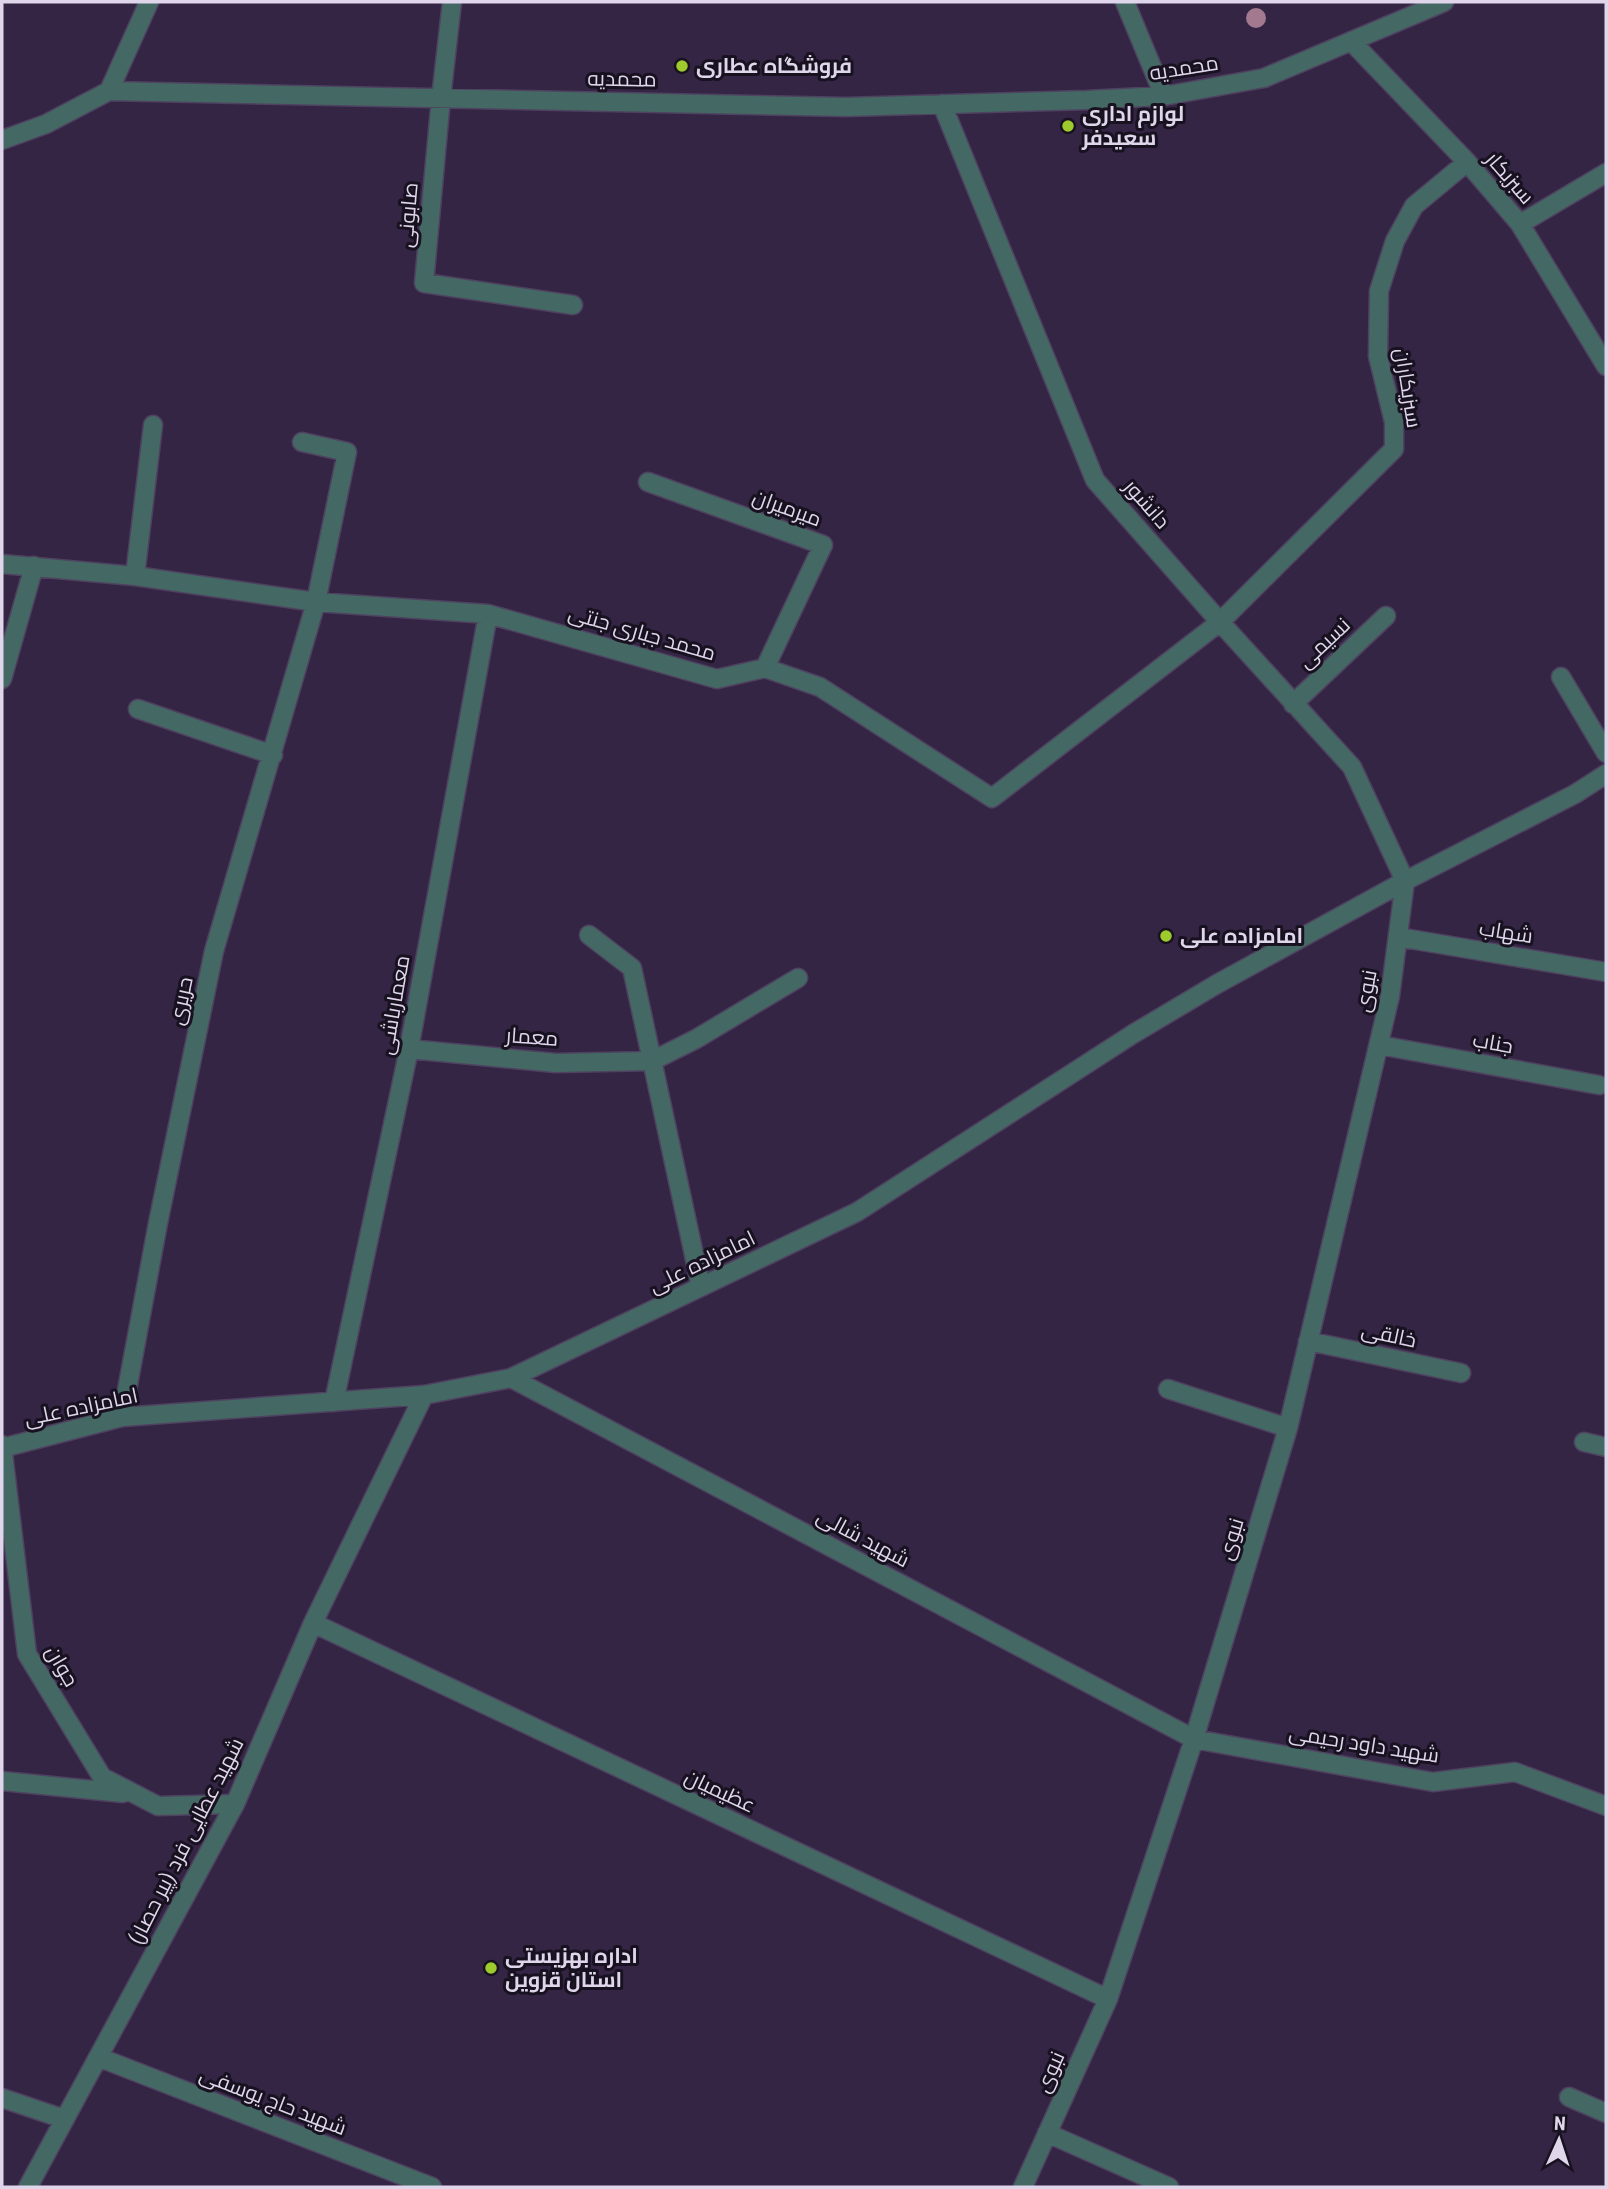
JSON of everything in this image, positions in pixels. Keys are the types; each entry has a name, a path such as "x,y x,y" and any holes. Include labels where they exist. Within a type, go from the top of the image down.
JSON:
{"street":[{"path":"109,90 149,2"},
{"name":"صابونی","path":"452,2 424,284 573,305"},
{"path":"1125,2 1164,96"},
{"name":"محمدیه","path":"2,140 46,124 109,90 846,107 1164,96 1264,78 1444,2"},
{"name":"سبزیکار","path":"1351,41 1467,162 1520,224 1606,366"},
{"name":"دانشور","path":"942,104 1095,480 1352,767 1405,881"},
{"name":"سبزیکاران","path":"1220,622 1394,449 1394,422 1378,356 1379,291 1395,241 1414,206 1467,162"},
{"path":"1520,224 1606,173"},
{"path":"135,576 153,425"},
{"name":"حریری","path":"122,1417 158,1223 215,951 316,602 347,452 302,442"},
{"name":"میرمیران","path":"648,482 823,545 765,668"},
{"name":"محمد جباری جنتی","path":"2,564 135,576 316,602 488,614 717,679 765,668"},
{"path":"2,679 34,566"},
{"name":"معمارباشی","path":"334,1402 409,1049 488,614"},
{"name":"نسیمی","path":"1293,704 1386,616"},
{"path":"765,668 820,687 992,798 1220,622"},
{"path":"1561,677 1606,753"},
{"path":"138,709 273,755"},
{"name":"امامزاده علی","path":"2,1447 122,1417 424,1395 511,1378 857,1212 1133,1034 1217,984 1405,881 1575,794 1606,774"},
{"name":"نبوی","path":"1023,2187 1108,1999 1194,1739 1288,1428 1390,996 1405,881"},
{"path":"589,935 632,968 701,1287"},
{"name":"شهاب","path":"1398,937 1606,972"},
{"name":"معمار","path":"409,1049 556,1063 652,1061 696,1039 798,978"},
{"name":"جناب","path":"1379,1045 1599,1085"},
{"name":"خالقی","path":"1308,1341 1461,1373"},
{"name":"شهید شالی","path":"511,1378 1194,1739"},
{"path":"1168,1389 1288,1428"},
{"name":"شهید عطایی فرد (پیر حصار)","path":"28,2187 235,1804 313,1623 424,1395"},
{"path":"1584,1442 1606,1447"},
{"name":"جوان","path":"2,1447 27,1654 102,1777 158,1806 235,1804"},
{"name":"عظیمیان","path":"313,1623 1108,1999"},
{"name":"شهید داود رحیمی","path":"1194,1739 1433,1782 1515,1772 1606,1806"},
{"name":"جوان","path":"2,1781 134,1794"},
{"name":"شهید حاج یوسفی","path":"98,2057 432,2187"},
{"path":"1569,2097 1606,2113"},
{"path":"2,2098 64,2119"},
{"path":"1047,2133 1169,2187"}],"place":[{"name":"فروشگاه عطاری","path":"682,66"},
{"name":"لوازم ادارى سعيدفر","path":"1068,126"},
{"name":"امامزاده علی","path":"1166,936"},
{"name":"اداره بهزیستی استان قزوین","path":"491,1968"}]}
